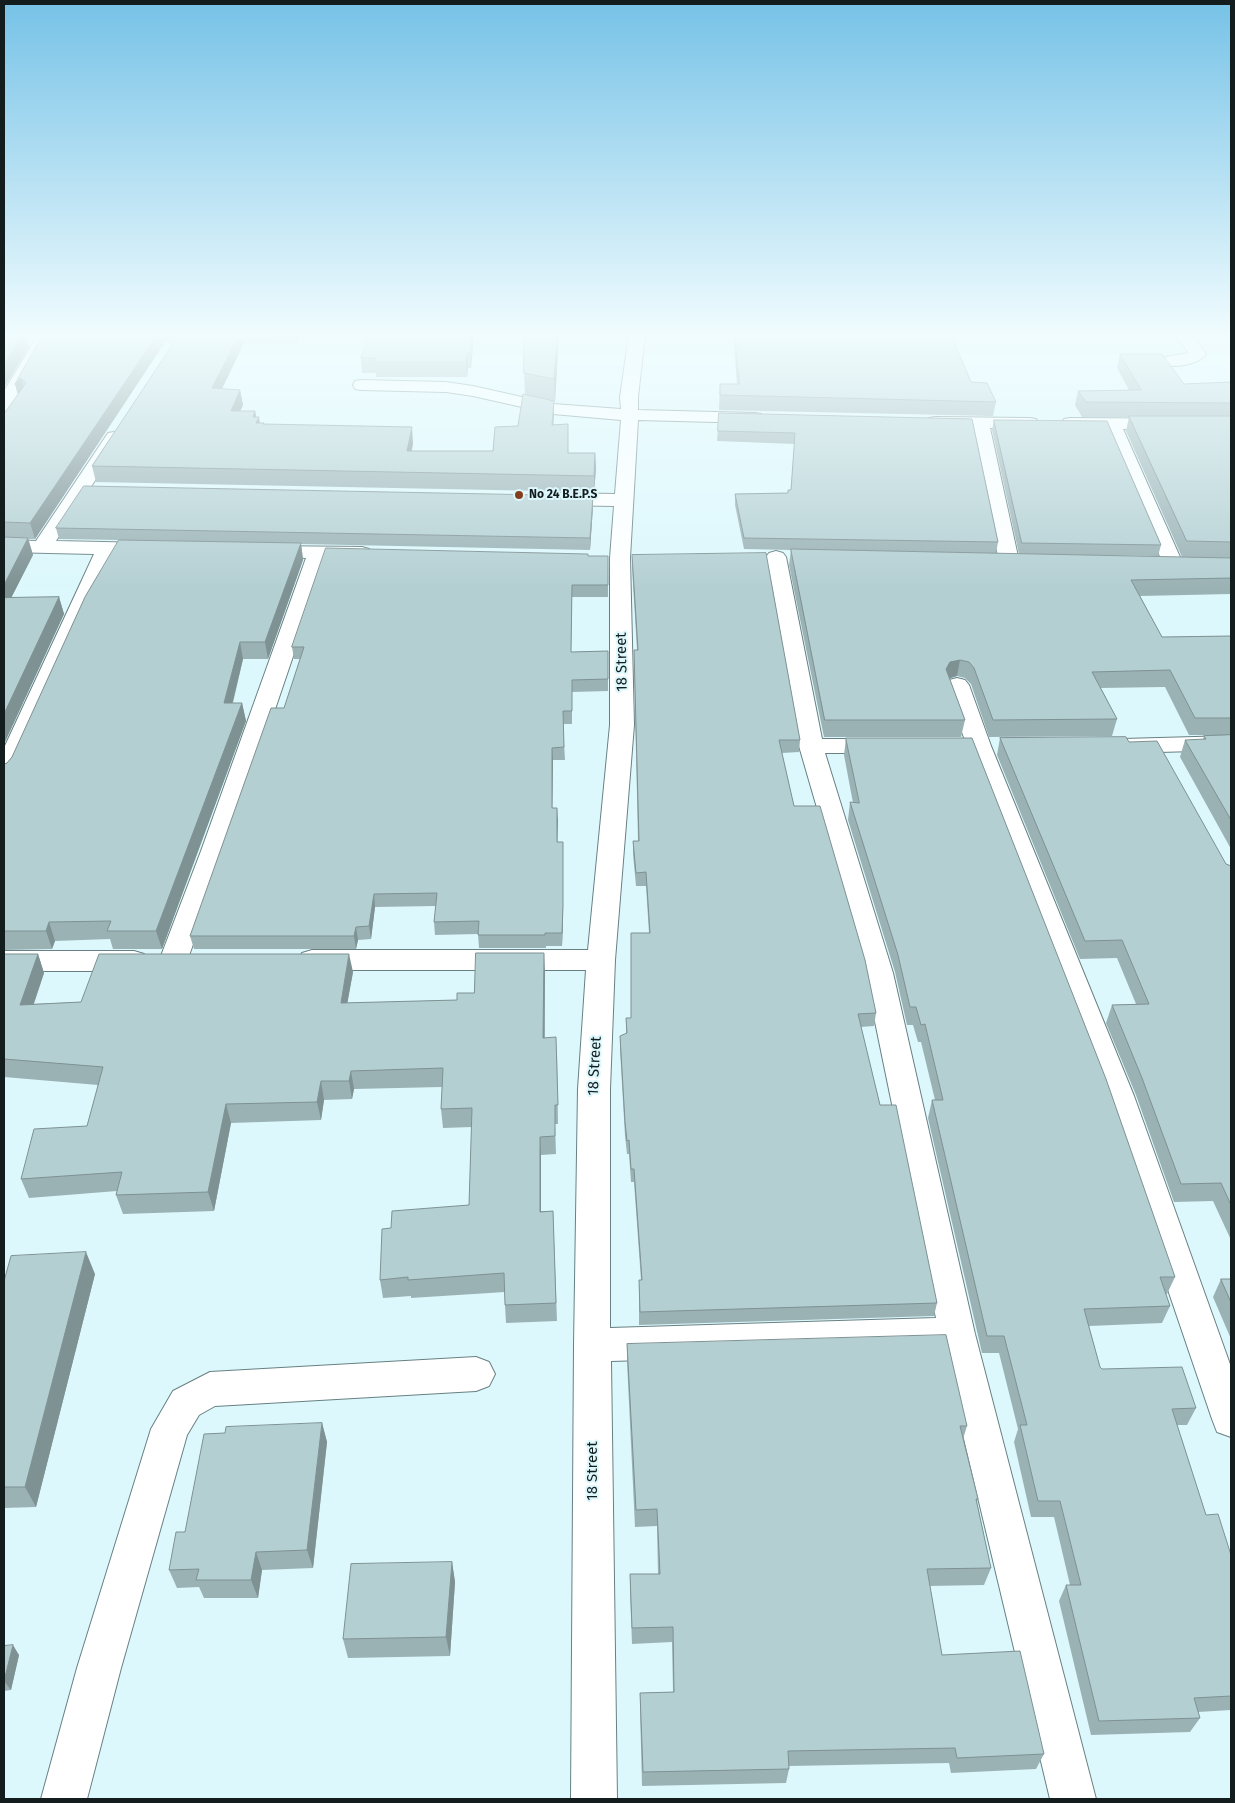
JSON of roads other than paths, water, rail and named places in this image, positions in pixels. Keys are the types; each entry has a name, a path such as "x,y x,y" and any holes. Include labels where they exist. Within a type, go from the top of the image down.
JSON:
{"street":[{"name":"18 Street","path":"594,1799 592,1345 594,1089 601,960 622,725 620,558 630,419"},
{"path":"920,422 1231,424"},
{"path":"980,423 1009,561"},
{"path":"1112,423 1173,565"},
{"path":"42,547 123,424"},
{"path":"81,489 100,490"},
{"path":"534,498 623,500"},
{"path":"4,546 174,550"},
{"path":"4,774 106,549"},
{"path":"251,551 377,554"},
{"path":"173,961 214,851 318,553"},
{"path":"776,557 811,746 879,974 957,1334 1073,1799"},
{"path":"958,685 1118,1096 1231,1419"},
{"path":"1100,746 1231,743"},
{"path":"1159,745 1173,771"},
{"path":"811,746 900,746"},
{"path":"282,960 601,960"},
{"path":"4,961 203,961"},
{"path":"592,1345 957,1334"},
{"path":"64,1799 170,1429 186,1403 210,1389 476,1374"}],"place":[{"name":"No 24 B.E.P.S","path":"519,495"}]}
